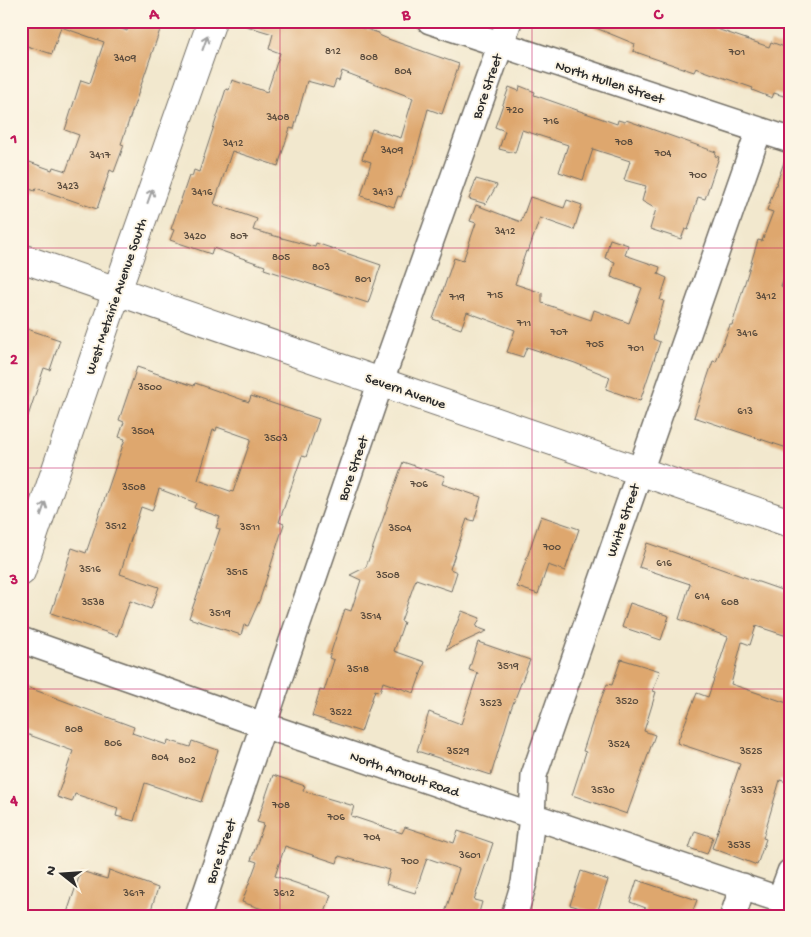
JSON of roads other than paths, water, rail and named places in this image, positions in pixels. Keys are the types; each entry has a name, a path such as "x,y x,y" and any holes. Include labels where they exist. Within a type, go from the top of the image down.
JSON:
{"street":[{"name":"West Metairie Avenue South","path":"21,572 116,291 212,21"},
{"name":"North Hullen Street","path":"430,21 500,46 790,140"},
{"name":"Bore Street","path":"198,916 381,382 509,21"},
{"name":"White Street","path":"514,916 524,883 532,817 534,775 759,130"},
{"name":"Severn Avenue","path":"21,258 790,523"},
{"name":"North Arnoult Road","path":"21,640 532,817 785,901"},
{"path":"785,901 790,872"},
{"path":"732,916 743,886"}]}
